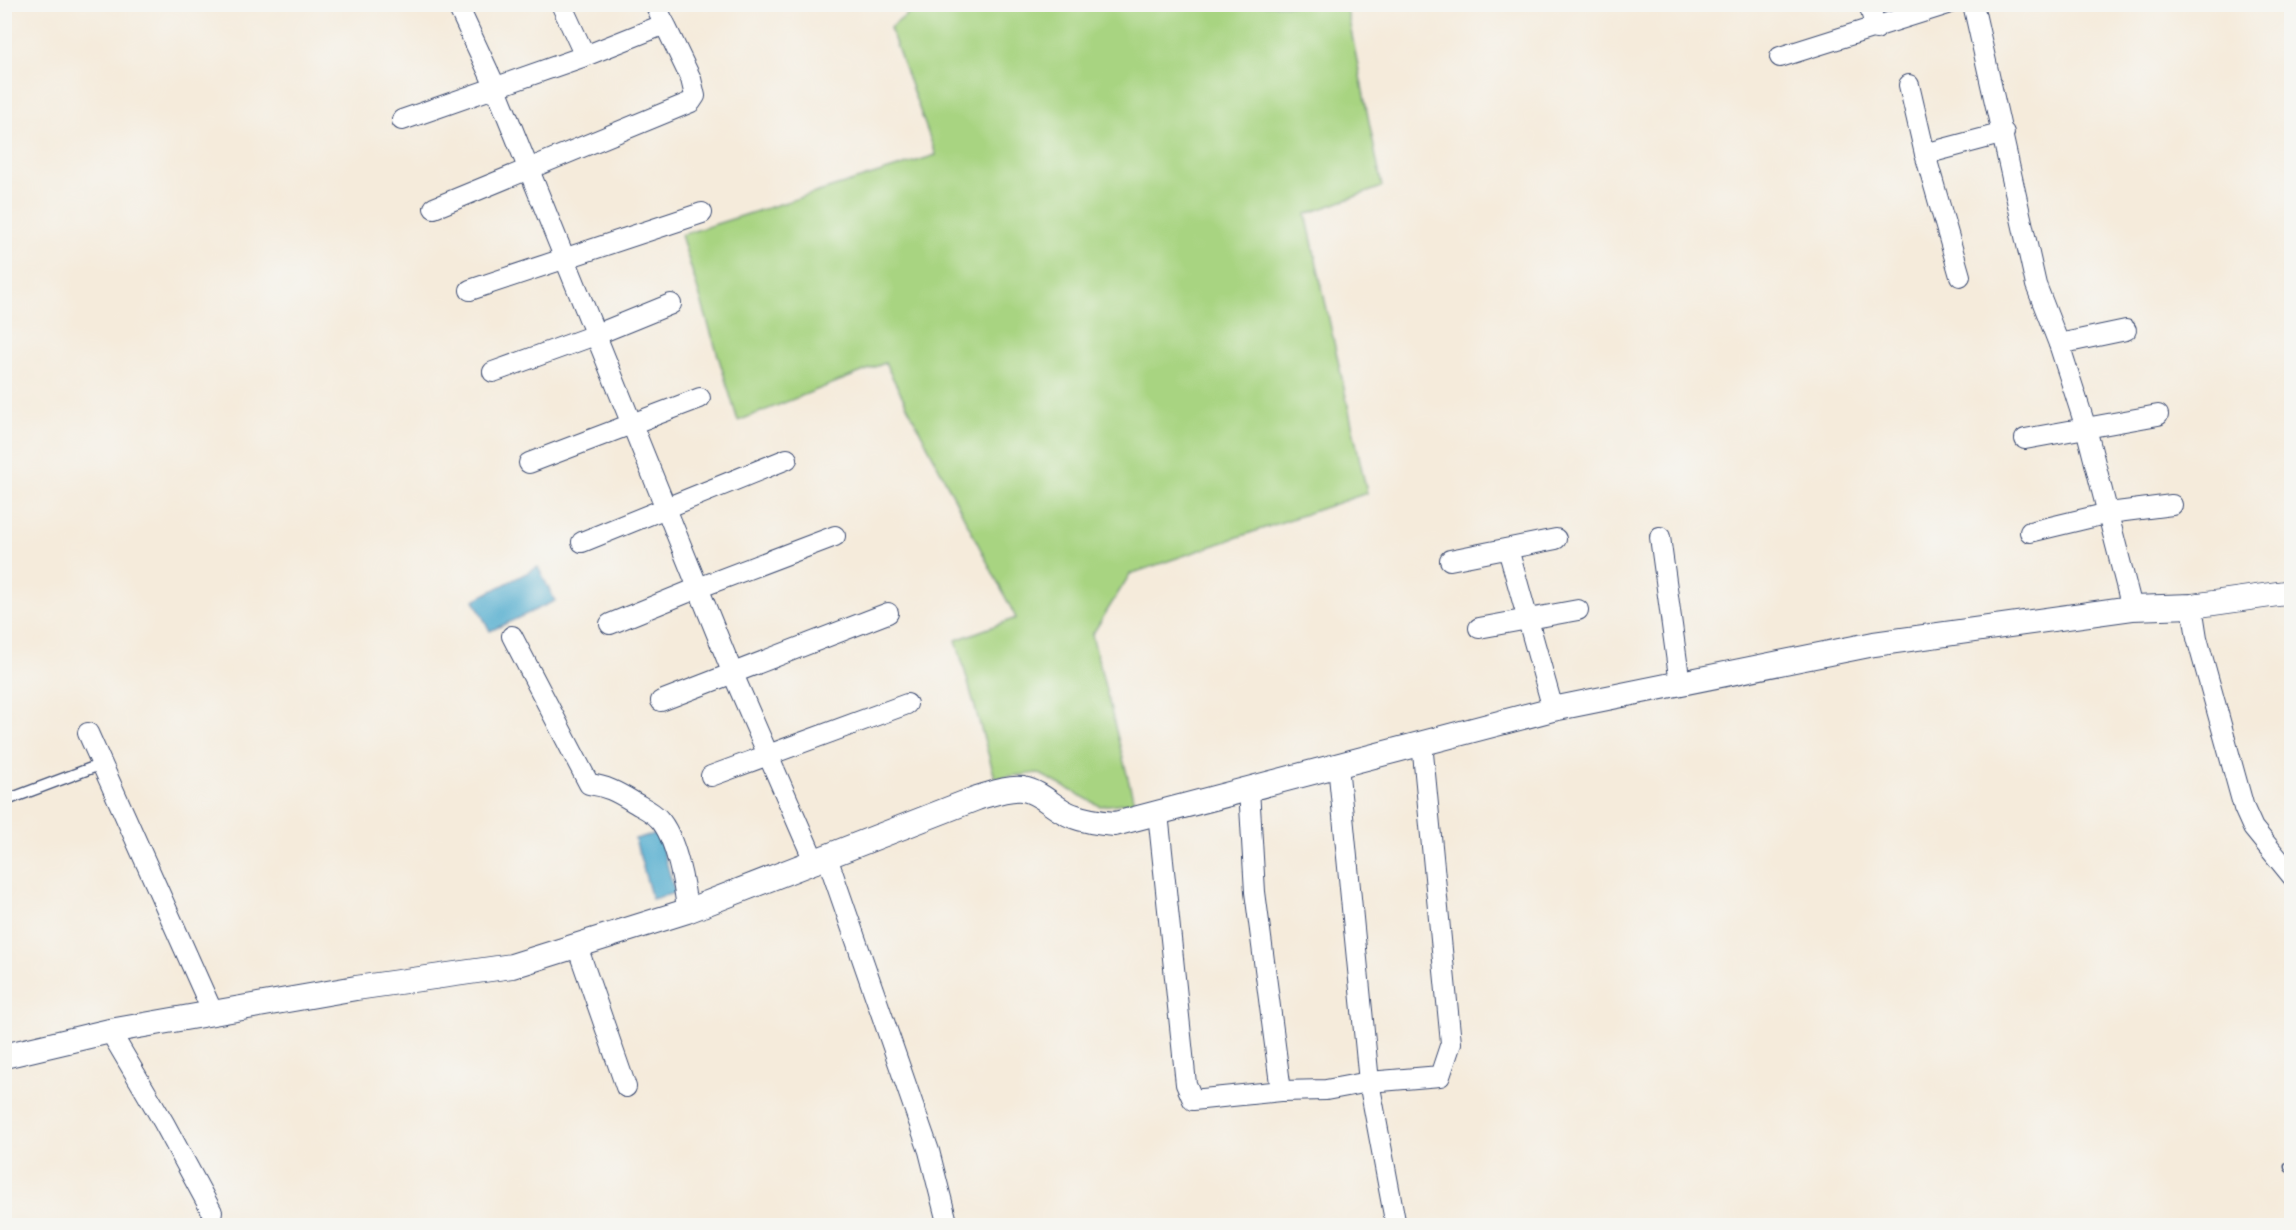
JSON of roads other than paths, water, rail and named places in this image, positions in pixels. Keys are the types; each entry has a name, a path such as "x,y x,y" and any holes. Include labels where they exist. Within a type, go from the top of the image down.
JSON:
{"street":[{"path":"457,4 495,86 767,754 821,860 929,1151 948,1226"},
{"path":"561,4 585,56"},
{"path":"434,208 691,102 695,96 694,88 655,4"},
{"path":"1869,4 1876,29"},
{"path":"1780,57 1876,29 1948,4"},
{"path":"1973,4 2004,133 2036,285 2059,344 2086,428 2132,609"},
{"path":"402,120 585,56 665,24"},
{"path":"1909,85 1925,154 1960,276"},
{"path":"1925,154 2004,133"},
{"path":"470,290 702,213"},
{"path":"493,372 596,335 671,304"},
{"path":"2059,344 2126,330"},
{"path":"529,463 700,398"},
{"path":"2025,439 2158,415"},
{"path":"582,542 787,459"},
{"path":"2030,532 2109,513 2172,505"},
{"path":"610,624 836,536"},
{"path":"1660,537 1680,684"},
{"path":"1450,560 1556,539"},
{"path":"1508,549 1553,709"},
{"path":"4,1056 110,1031 356,988 512,966 687,911 977,798 1006,789 1021,788 1033,791 1072,816 1115,824 1553,709 1874,644 2132,609 2192,606 2292,592"},
{"path":"2192,606 2197,638 2244,808 2253,828 2292,876"},
{"path":"1479,628 1578,610"},
{"path":"661,701 888,613"},
{"path":"512,636 589,783 605,786 620,793 651,811 661,821 672,845 686,897 687,911"},
{"path":"711,776 907,704"},
{"path":"88,733 213,1013"},
{"path":"1158,813 1186,1084 1193,1100 1281,1091 1326,1090 1370,1082 1440,1076 1451,1043 1422,744"},
{"path":"1338,765 1370,1082 1396,1226"},
{"path":"1249,789 1255,892 1281,1091"},
{"path":"577,946 626,1087"},
{"path":"110,1031 164,1123 212,1212"}],"lane":[{"path":"4,801 102,764"}],"water":[{"path":"538,567 555,601 490,631 474,600"},
{"path":"658,833 675,893 652,899 635,839"}]}
